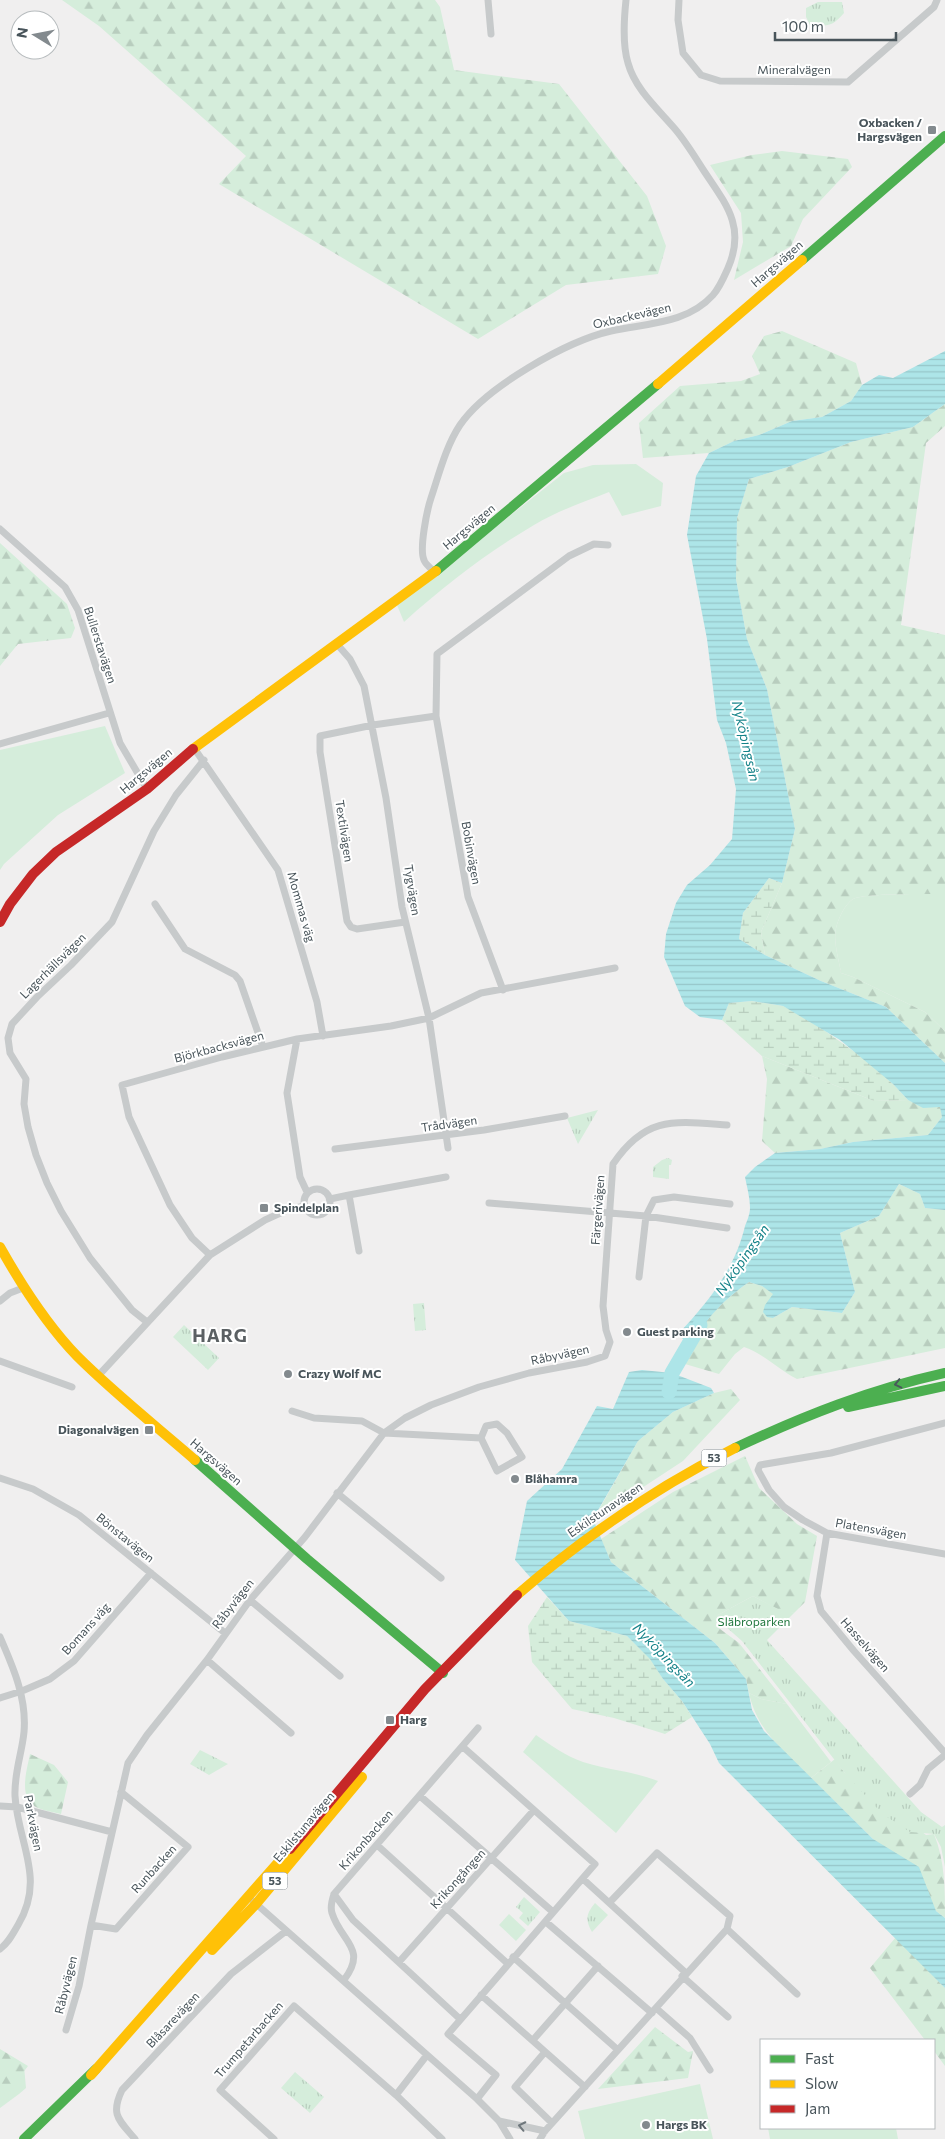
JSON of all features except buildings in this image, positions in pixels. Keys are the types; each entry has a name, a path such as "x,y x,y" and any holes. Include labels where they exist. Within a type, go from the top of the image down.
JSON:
{"street":[{"path":"488,0 491,34"},
{"name":"Oxbackevägen","path":"434,572 424,561 422,548 430,502 445,456 460,425 508,380 582,340 610,331 666,322 689,313 713,295 724,278 734,255 736,237 732,215 677,131 639,86 628,62 624,28 626,0"},
{"name":"Mineralvägen","path":"679,0 678,20 683,53 701,75 720,81 848,82 934,7 937,0"},
{"name":"Hargsvägen","path":"0,922 10,904 33,874 56,852 147,789 194,748 434,572 658,384 945,136"},
{"name":"Bullerstavägen","path":"0,529 65,587 78,610 120,743 147,789"},
{"name":"Bobinvägen","path":"503,990 468,897 436,716 437,654 569,556 594,544 608,545"},
{"name":"Tygvägen","path":"336,643 350,659 364,686 373,725 405,922 429,1018 448,1148"},
{"path":"0,744 109,713"},
{"path":"373,725 436,716"},
{"name":"Textilvägen","path":"373,725 320,736 320,752 347,921 352,927 357,929 405,922"},
{"name":"Mommas väg","path":"194,748 278,870 317,1002 323,1036"},
{"name":"Lagerhällsvägen","path":"147,1322 132,1310 90,1258 47,1184 28,1127 24,1104 26,1079 10,1053 8,1038 12,1024 112,922 154,831 176,795 204,760"},
{"path":"155,904 185,949 235,975 240,981 263,1047"},
{"path":"323,1036 429,1018 480,993 615,968"},
{"name":"Björkbacksvägen","path":"210,1255 192,1238 170,1205 129,1117 122,1086 222,1057 297,1039 323,1036"},
{"path":"297,1039 287,1093 300,1177 307,1192 304,1206 313,1215 322,1214 329,1208 330,1199 326,1192 319,1189 307,1192"},
{"name":"Trådvägen","path":"335,1149 446,1135 564,1116"},
{"name":"Färgerivägen","path":"605,1356 610,1342 606,1330 603,1306 614,1164 624,1148 648,1128 683,1121 727,1125"},
{"path":"330,1199 446,1177"},
{"path":"349,1195 358,1251"},
{"path":"640,1277 646,1216 654,1200 674,1197 730,1204"},
{"path":"489,1203 646,1216 727,1228"},
{"path":"98,1376 210,1255 265,1220 287,1210 304,1206"},
{"name":"Hargsvägen","path":"0,1247 22,1288 76,1356 443,1674"},
{"path":"0,1301 10,1293 22,1288"},
{"name":"Råbyvägen","path":"66,2030 79,1986 128,1763 207,1660 250,1600 295,1547 384,1433 405,1418 431,1405 479,1387 529,1372 587,1362 605,1356"},
{"path":"0,1361 72,1387"},
{"name":"Eskilstunavägen","path":"24,2139 91,2075 253,1901 425,1689 443,1674 517,1595 584,1538 619,1513 695,1468 750,1439 880,1388 945,1373"},
{"name":"Eskilstunavägen","path":"814,1414 945,1386"},
{"path":"292,1411 314,1418 362,1421 384,1433 481,1438"},
{"name":"Platensvägen","path":"945,1423 831,1453 760,1466 758,1470 768,1490 784,1508 827,1533 945,1554"},
{"path":"497,1424 507,1433 522,1457 497,1471 481,1438 486,1426 497,1424"},
{"name":"Bönstavägen","path":"0,1478 33,1488 79,1515 225,1633"},
{"path":"337,1492 441,1578"},
{"name":"Hasselvägen","path":"827,1533 817,1596 817,1603 821,1611 854,1652 945,1754"},
{"name":"Bomans väg","path":"0,1698 50,1679 74,1661 151,1573"},
{"path":"250,1600 340,1676"},
{"name":"Parkvägen","path":"0,1637 22,1691 24,1731 16,1773 16,1807 30,1872 31,1894 23,1918 9,1941 0,1949"},
{"path":"207,1660 291,1733"},
{"name":"Krikonbacken","path":"334,1894 478,1728"},
{"path":"463,1747 595,1864 546,1922 507,1963 448,2034 496,2075 476,2099"},
{"path":"910,1794 920,1785 928,1770 945,1754"},
{"name":"Runbacken","path":"91,1925 116,1929 188,1847 121,1792"},
{"path":"420,1796 553,1912"},
{"path":"0,1806 16,1807 112,1832"},
{"name":"Krikongången","path":"399,1962 534,1810"},
{"path":"377,1845 507,1963"},
{"path":"540,2139 552,2123 726,1929 730,1916 657,1853 610,1902"},
{"path":"583,1879 610,1902 728,2017"},
{"path":"334,1894 353,1920 460,2019"},
{"path":"334,1894 332,1912 352,1947 355,1957 351,1971 344,1980"},
{"path":"253,1901 476,2099 499,2121 510,2139"},
{"path":"546,1922 598,1966 690,2038 710,2070"},
{"path":"726,1929 797,1994"},
{"name":"Blåsarevägen","path":"135,2139 116,2116 116,2103 122,2090 231,1974 286,1931"},
{"path":"513,1957 618,2050"},
{"path":"533,2040 598,1966"},
{"path":"481,1995 585,2087"},
{"name":"Trumpetarbacken","path":"274,2139 220,2090 294,2006 396,2095 442,2139"},
{"path":"545,2052 515,2088 552,2123"},
{"path":"396,2095 427,2055"},
{"path":"499,2121 545,2131"}],"green space":[{"path":"62,0 435,0 440,7 454,70 559,84 647,196 666,246 658,274 566,285 478,339 219,184 246,156 99,26"},
{"path":"818,2 842,2 844,13 829,25 810,25 806,17 806,8"},
{"path":"782,151 848,159 852,167 803,219 791,246 734,280 743,242 741,213 710,165 752,155"},
{"path":"782,331 856,363 862,385 851,401 822,417 792,421 759,435 734,441 709,453 643,458 639,423 680,386 741,381 760,374 752,356 764,336"},
{"path":"945,404 945,426 926,443 901,625 945,635 945,894 882,895 853,899 847,904 840,916 835,939 841,973 925,1012 945,1031 945,1063 886,1007 821,981 765,955 761,932 782,883 795,829 767,689 747,639 736,579 737,518 749,479 788,467 851,442 913,427"},
{"path":"636,464 663,483 661,506 622,516 609,492 561,511 517,535 483,558 404,622 397,605 564,473 593,465"},
{"path":"0,543 67,604 75,628 71,638 18,644 0,666"},
{"path":"105,726 125,773 58,815 4,864 0,870 0,750"},
{"path":"769,878 782,883 761,932 765,955 739,939 743,913"},
{"path":"945,894 945,1031 925,1012 841,973 835,939 840,916 847,904 853,899 882,895"},
{"path":"752,1001 783,1006 811,1021 866,1060 908,1100 874,1101 762,1056 722,1020 729,1003"},
{"path":"762,1056 874,1101 908,1100 923,1107 941,1107 942,1117 928,1135 853,1142 820,1149 775,1153 762,1141 767,1079"},
{"path":"598,1110 578,1144 567,1118"},
{"path":"668,1158 672,1160 671,1165 669,1165 669,1179 653,1177 653,1167"},
{"path":"899,1184 920,1194 925,1208 945,1210 945,1348 797,1379 744,1347 735,1354 719,1374 685,1364 702,1327 727,1299 749,1282 762,1286 774,1294 773,1318 792,1307 842,1313 855,1292 840,1233 879,1216"},
{"path":"424,1303 426,1330 415,1331 413,1304"},
{"path":"184,1325 219,1358 208,1370 173,1337"},
{"path":"731,1389 740,1400 683,1461 593,1520 638,1441 673,1412 714,1393"},
{"path":"745,1456 759,1488 797,1524 817,1536 805,1602 795,1612 786,1614 753,1596 718,1615 716,1626 739,1643 787,1704 761,1699 749,1693 746,1679 715,1643 611,1562 601,1539 673,1492"},
{"name":"Släbroparken","path":"753,1596 786,1613 795,1612 767,1640 921,1812 942,1827 945,1825 945,1867 941,1847 934,1834 910,1832 884,1815 844,1772 742,1641 717,1619 718,1615"},
{"path":"547,1597 569,1621 627,1636 651,1659 663,1679 682,1701 692,1717 665,1734 614,1718 572,1709 532,1662 528,1626"},
{"path":"749,1693 761,1699 787,1704 831,1762 811,1778 773,1740 758,1719"},
{"path":"536,1735 577,1760 658,1781 616,1833 523,1752"},
{"path":"200,1750 228,1764 209,1775 190,1764"},
{"path":"30,1754 54,1765 68,1782 61,1814 38,1808 27,1798 25,1784"},
{"path":"835,1759 844,1772 926,1835 934,1834 942,1865 945,1918 936,1911 873,1839 811,1778"},
{"path":"524,1897 540,1912 528,1926 519,1918 523,1913 516,1907"},
{"path":"595,1903 608,1915 592,1932 588,1924 588,1917"},
{"path":"509,1914 526,1930 516,1941 499,1925"},
{"path":"896,1937 945,1988 945,2066 935,2052 935,2039 924,2039 870,1968"},
{"path":"655,2027 688,2052 693,2051 688,2078 598,2089"},
{"path":"0,2049 28,2066 0,2103"},
{"path":"0,2050 24,2066 26,2088 0,2108"},
{"path":"295,2072 324,2097 310,2113 281,2088"},
{"name":"Hargs BK","path":"700,2084 713,2139 585,2139 578,2111"},
{"path":"768,2129 896,2129 898,2139 770,2139"}],"water":[{"path":"945,351 945,404 913,427 851,442 788,467 749,479 737,518 736,579 747,639 767,689 795,829 782,883 769,878 743,913 739,939 765,955 821,981 886,1007 945,1063 945,1210 925,1208 920,1194 899,1184 879,1216 840,1233 855,1292 842,1313 792,1307 773,1318 767,1317 763,1312 765,1305 773,1294 762,1286 749,1282 717,1310 691,1344 677,1335 709,1298 734,1257 750,1210 745,1177 755,1167 775,1153 820,1149 853,1142 928,1135 942,1117 940,1107 923,1108 908,1100 893,1084 840,1040 783,1006 752,1001 729,1003 722,1020 700,1017 685,1006 664,957 666,934 676,903 687,885 710,865 732,839 736,789 726,743 717,720 707,639 687,535 696,476 709,453 734,441 759,435 792,421 822,417 851,401 862,385 879,375 893,378"},
{"path":"642,1370 672,1373 711,1388 714,1393 673,1412 638,1441 593,1519 611,1562 715,1643 746,1679 752,1710 764,1731 873,1839 919,1867 936,1911 945,1918 945,1988 719,1763 710,1744 682,1701 663,1679 650,1659 627,1636 569,1621 515,1560 527,1501 562,1469 597,1406 613,1409 629,1372"}],"waterway":[{"name":"Nyköpingsån","path":"669,1392 672,1373 700,1325"}],"traffic: fast":[{"path":"802,260 945,136"},
{"path":"436,571 658,384"},
{"path":"735,1448 838,1404 890,1387 945,1373"},
{"path":"848,1407 945,1386"},
{"path":"195,1460 307,1559 443,1673"},
{"path":"24,2139 96,2069"}],"traffic: slow":[{"path":"658,384 802,260"},
{"path":"193,749 436,571"},
{"path":"0,1247 35,1304 66,1344 106,1383 195,1460"},
{"path":"517,1595 568,1553 621,1514 677,1479 735,1448"},
{"path":"212,1950 256,1904 362,1777"},
{"path":"91,2075 290,1849"}],"traffic: jam":[{"path":"0,922 10,904 33,874 56,852 147,789 193,749"},
{"path":"290,1849 425,1689 517,1595"}],"place":[{"name":"Oxbacken / Hargsvägen","path":"932,130"},
{"name":"Spindelplan","path":"264,1208"},
{"name":"Guest parking","path":"627,1332"},
{"name":"Crazy Wolf MC","path":"288,1374"},
{"name":"Diagonalvägen","path":"149,1430"},
{"name":"Blåhamra","path":"515,1479"},
{"name":"Harg","path":"390,1720"},
{"name":"Hargs BK","path":"646,2125"}],"district":[{"name":"HARG","path":"220,1336"}]}
